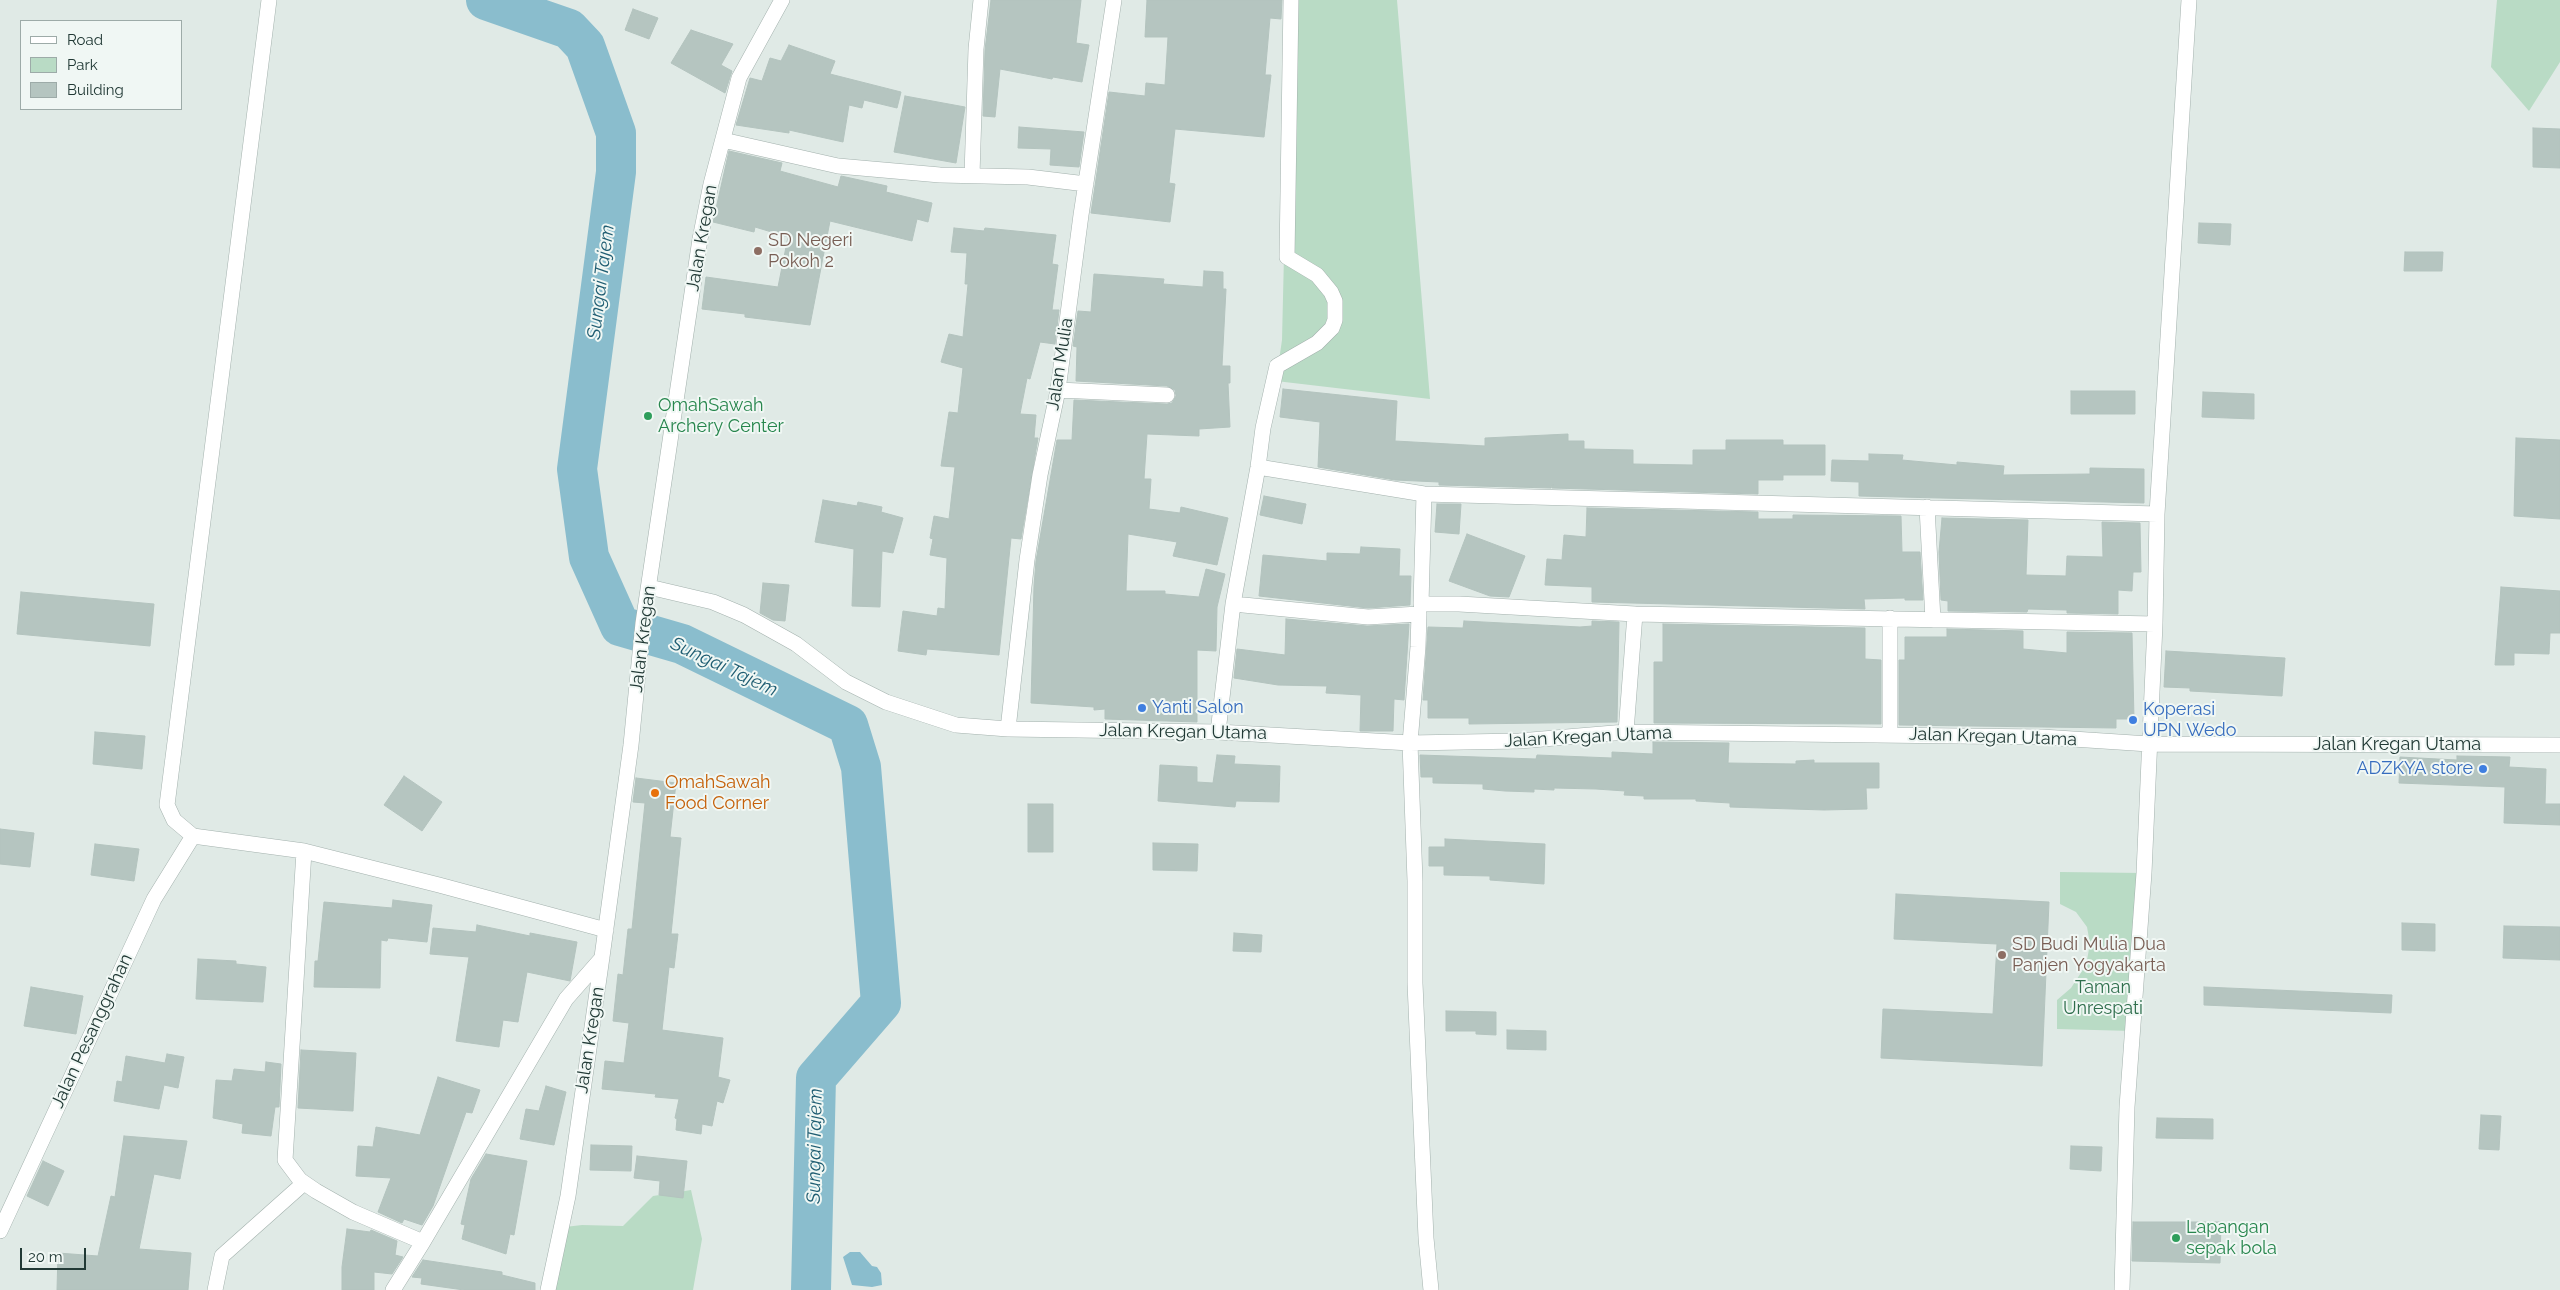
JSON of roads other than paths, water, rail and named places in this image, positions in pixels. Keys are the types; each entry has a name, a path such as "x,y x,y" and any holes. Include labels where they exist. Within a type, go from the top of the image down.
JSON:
{"street":[{"path":"269,0 167,805 174,820 193,836 304,851 606,930"},
{"name":"Jalan Kregan","path":"548,1290 568,1196 631,745 640,643 700,239 739,78 782,0"},
{"path":"972,176 976,49 981,0"},
{"name":"Jalan Mulia","path":"1008,729 1030,541 1041,466 1058,390 1086,184 1114,0"},
{"path":"1218,732 1233,604 1258,467 1263,428 1277,366 1317,343 1332,328 1335,320 1334,301 1331,292 1317,275 1287,257 1291,0"},
{"path":"2122,1290 2127,1107 2144,873 2155,624 2157,514 2189,0"},
{"path":"723,140 838,166 972,176 1028,177 1086,184"},
{"path":"1058,390 1167,395"},
{"path":"1258,467 1424,494 2157,514"},
{"path":"1424,494 1421,604 1459,604 1635,614 2155,624"},
{"path":"1927,507 1933,620"},
{"name":"Jalan Kregan Utama","path":"649,587 712,602 744,615 796,644 846,682 886,702 956,724 1008,729 1218,732 1410,743 1519,741 1626,732 2042,737 2149,744 2560,745"},
{"path":"1233,604 1368,617 1419,614 1410,743 1415,881 1415,983 1426,1238 1431,1290"},
{"path":"1626,732 1635,614"},
{"path":"1890,618 1890,734"},
{"name":"Jalan Pesanggrahan","path":"0,1231 154,898 193,836"},
{"path":"304,851 291,1090 284,1152 291,1171 304,1183 353,1212 423,1242"},
{"path":"393,1290 566,999 602,957"},
{"path":"215,1290 222,1256 304,1183"}],"water":[{"path":"850,1252 860,1252 872,1266 877,1267 881,1273 882,1285 872,1287 852,1285 843,1257"}],"waterway":[{"name":"Sungai Tajem","path":"486,0 569,29 585,46 616,133 616,172 577,469 589,557 620,626 682,644 848,725 861,767 881,1003 816,1078 811,1290"}],"place":[{"name":"SD Negeri Pokoh 2","path":"758,251"},
{"name":"OmahSawah Archery Center","path":"648,416"},
{"name":"Yanti Salon","path":"1142,708"},
{"name":"Koperasi UPN Wedo","path":"2133,720"},
{"name":"ADZKYA store","path":"2483,769"},
{"name":"OmahSawah Food Corner","path":"655,793"},
{"name":"SD Budi Mulia Dua Panjen Yogyakarta","path":"2002,955"},
{"name":"Lapangan sepak bola","path":"2176,1238"}],"park label":[{"name":"Taman Unrespati","path":"2103,998"}]}
